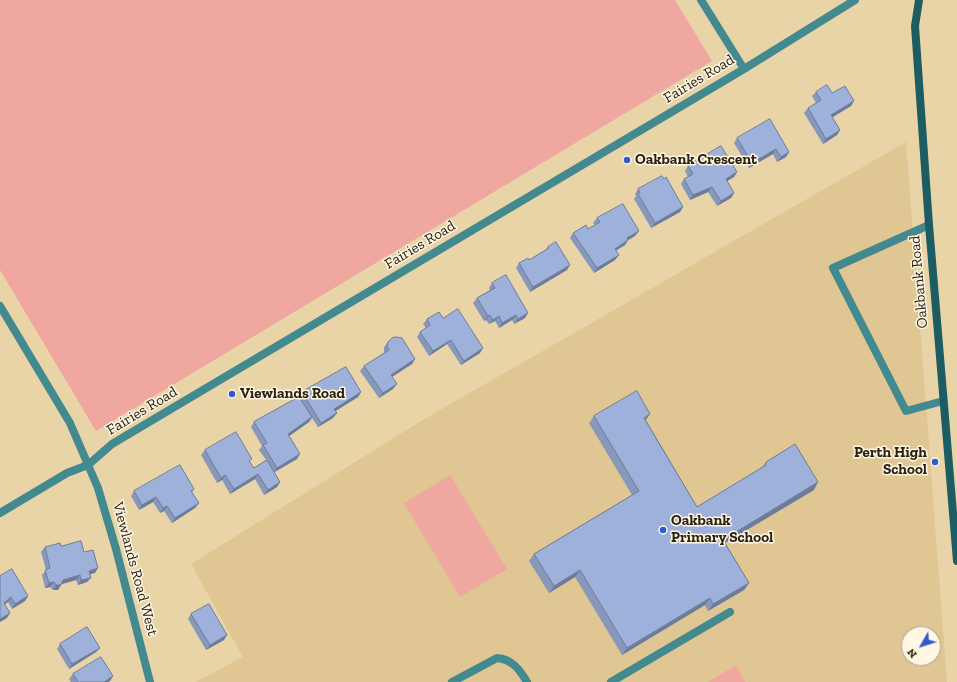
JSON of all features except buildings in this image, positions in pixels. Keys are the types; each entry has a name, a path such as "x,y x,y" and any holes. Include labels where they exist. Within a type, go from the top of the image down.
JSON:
{"street":[{"path":"701,0 744,68"},
{"name":"Fairies Road","path":"0,514 67,473 88,465 112,444 744,68 855,0"},
{"name":"Oakbank Road","path":"919,0 915,26 942,401 954,469 957,561"},
{"path":"929,225 833,268 906,411 942,401"},
{"path":"0,306 70,423 88,465"},
{"name":"Viewlands Road West","path":"88,465 98,488 116,549 150,682"},
{"path":"611,682 730,612"},
{"path":"452,682 463,679 490,660 503,658 512,663 527,682"}],"shaded area":[{"path":"0,0 675,0 712,61 96,431 0,270"},
{"path":"906,142 947,682 196,682 243,657 191,564 421,421"},
{"path":"450,475 507,569 460,597 404,503"},
{"path":"736,665 745,682 708,682"}],"place":[{"name":"Oakbank Crescent","path":"627,160"},
{"name":"Viewlands Road","path":"232,394"},
{"name":"Perth High School","path":"935,462"},
{"name":"Oakbank Primary School","path":"663,530"}]}
